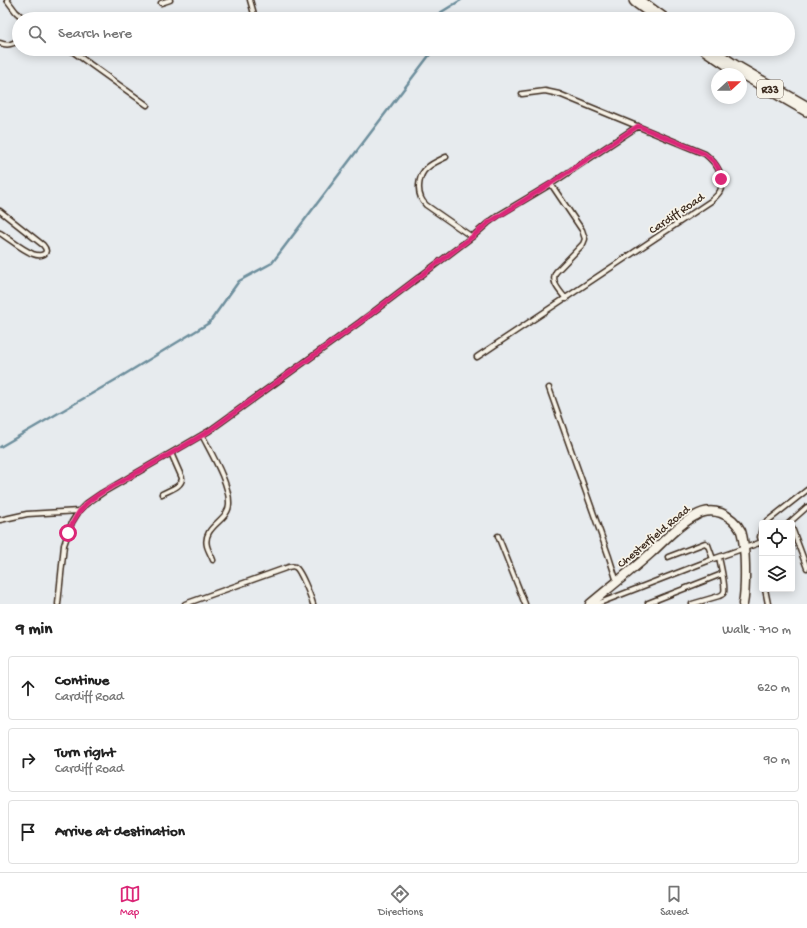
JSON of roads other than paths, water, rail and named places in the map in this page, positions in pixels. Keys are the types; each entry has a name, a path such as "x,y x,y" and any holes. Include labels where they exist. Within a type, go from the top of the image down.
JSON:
{"main road":[{"path":"636,0 652,12"},
{"name":"R33","path":"718,56 747,75 807,109"}],"street":[{"name":"Chesterfield Road","path":"590,604 686,522 695,515 706,511 724,514 733,521 741,531 744,548 745,578 743,604"}],"lane":[{"path":"7,0 16,12"},
{"path":"161,3 170,0"},
{"path":"250,0 253,12"},
{"path":"0,43 12,44"},
{"path":"79,56 147,105"},
{"path":"522,94 540,91 552,92 638,126"},
{"path":"58,604 64,545 72,522 86,504 102,493 202,435 360,322 472,237 488,223 638,126"},
{"name":"Cardiff Road","path":"477,357 711,201 719,192 722,183 720,174 714,162 705,154 638,126"},
{"path":"446,157 432,164 421,176 419,185 421,199 426,206 472,237"},
{"path":"550,184 582,230 585,239 583,244 554,275 556,284 566,299"},
{"path":"0,211 43,245 46,252 41,256 35,255 0,233"},
{"path":"549,388 617,582"},
{"path":"202,435 218,467 228,497 228,509 209,532 207,538 207,545 213,560"},
{"path":"162,494 180,484 182,481 171,453"},
{"path":"769,520 807,490"},
{"path":"793,520 807,507"},
{"path":"0,520 27,514 80,510"},
{"path":"498,536 525,604"},
{"path":"795,536 807,568"},
{"path":"668,558 705,543 708,545 713,559"},
{"path":"597,604 713,559 759,544"},
{"path":"692,604 723,594 724,586 719,557"},
{"path":"184,604 293,566 296,567 300,573 313,604"},
{"path":"648,604 722,574"},
{"path":"766,592 768,604"}],"waterway":[{"path":"441,12 461,0"},
{"path":"0,447 117,379 209,323 239,281 272,263 429,56"}]}
